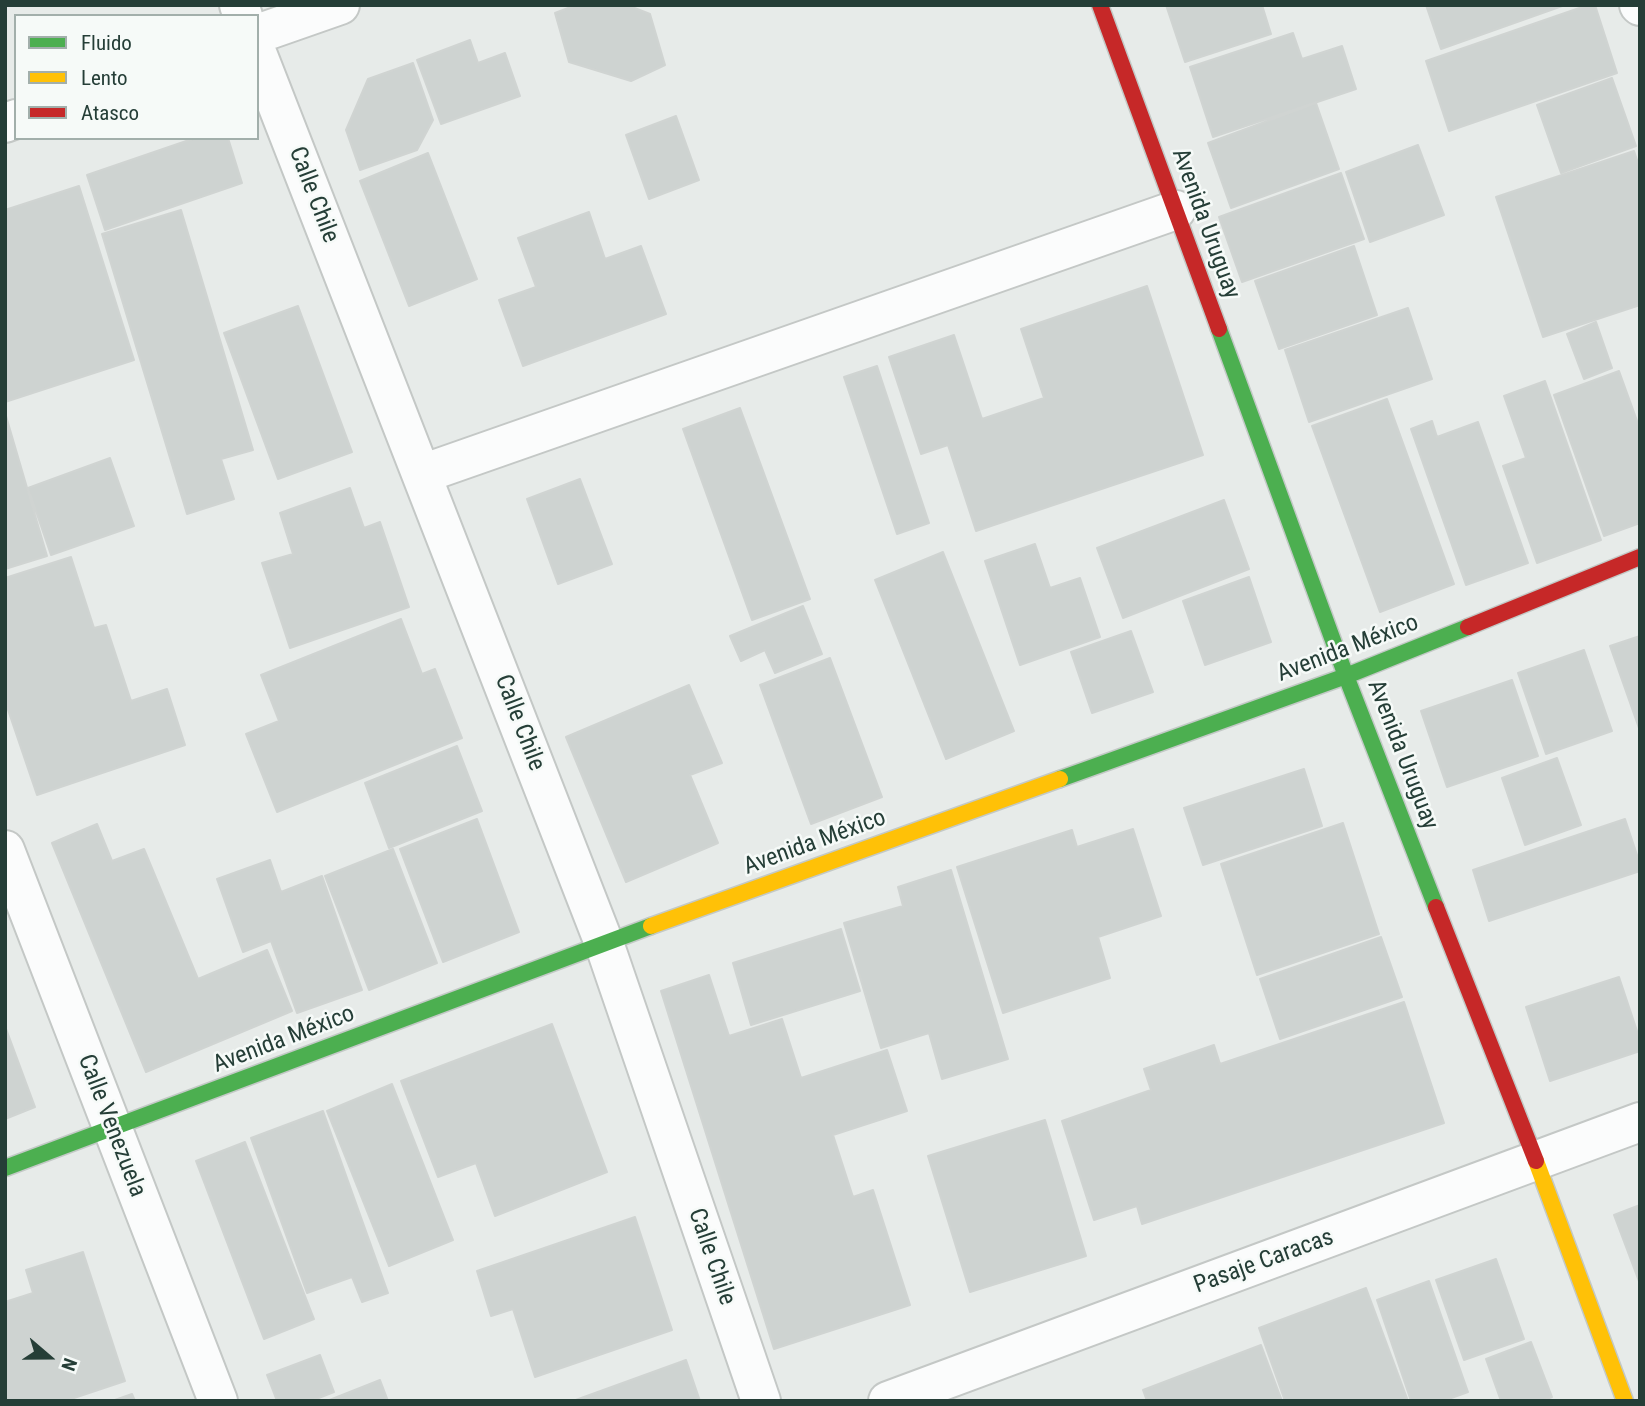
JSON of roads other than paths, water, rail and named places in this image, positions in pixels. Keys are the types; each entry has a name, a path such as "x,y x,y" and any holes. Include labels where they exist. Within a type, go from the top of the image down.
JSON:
{"street":[{"path":"259,33 340,5"},
{"name":"Avenida Uruguay","path":"1100,5 1346,676 1536,1161 1625,1401"},
{"name":"Calle Chile","path":"259,58 604,943 761,1401"},
{"path":"422,474 1176,210"},
{"name":"Avenida México","path":"5,1168 604,943 1346,676 1640,557"},
{"name":"Calle Venezuela","path":"5,850 218,1401"},
{"name":"Pasaje Caracas","path":"888,1401 1640,1122"}]}
